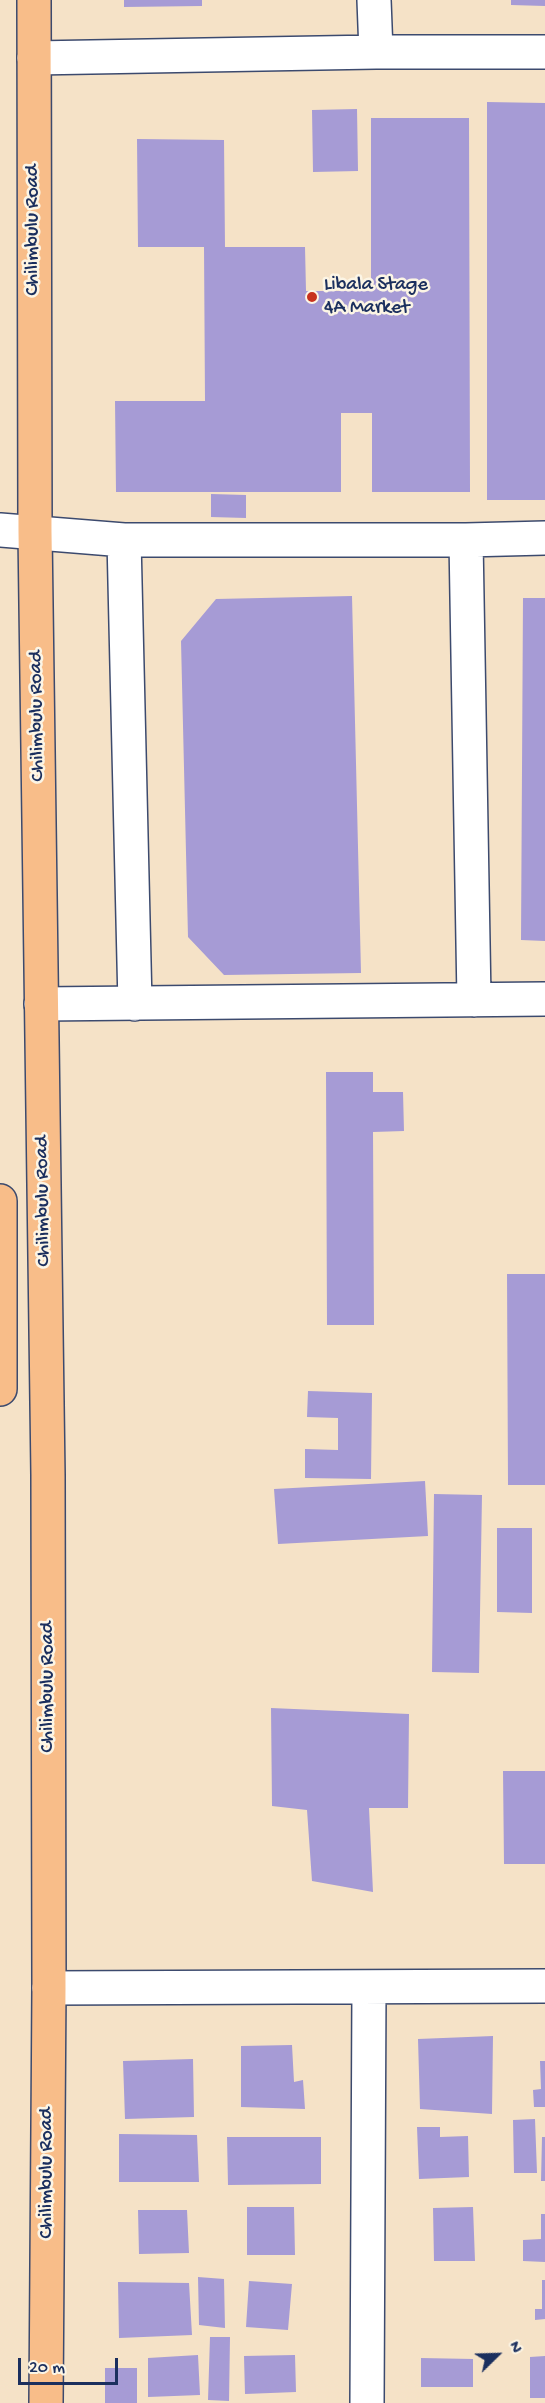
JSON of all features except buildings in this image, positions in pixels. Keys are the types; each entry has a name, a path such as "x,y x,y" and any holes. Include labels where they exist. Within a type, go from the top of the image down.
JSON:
{"main road":[{"name":"Chilimbulu Road","path":"34,0 35,531 48,1475 49,1988 46,2403"},
{"path":"0,1201 0,1389"}],"street":[{"path":"374,0 376,52"},
{"path":"34,58 376,52 545,52"},
{"path":"0,530 35,531 124,540 545,538"},
{"path":"124,540 135,1004"},
{"path":"466,540 474,1000"},
{"path":"41,1004 545,999"},
{"path":"49,1988 545,1986"},
{"path":"367,2403 369,1988"}],"place":[{"name":"Libala Stage 4A Market","path":"312,297"}]}
